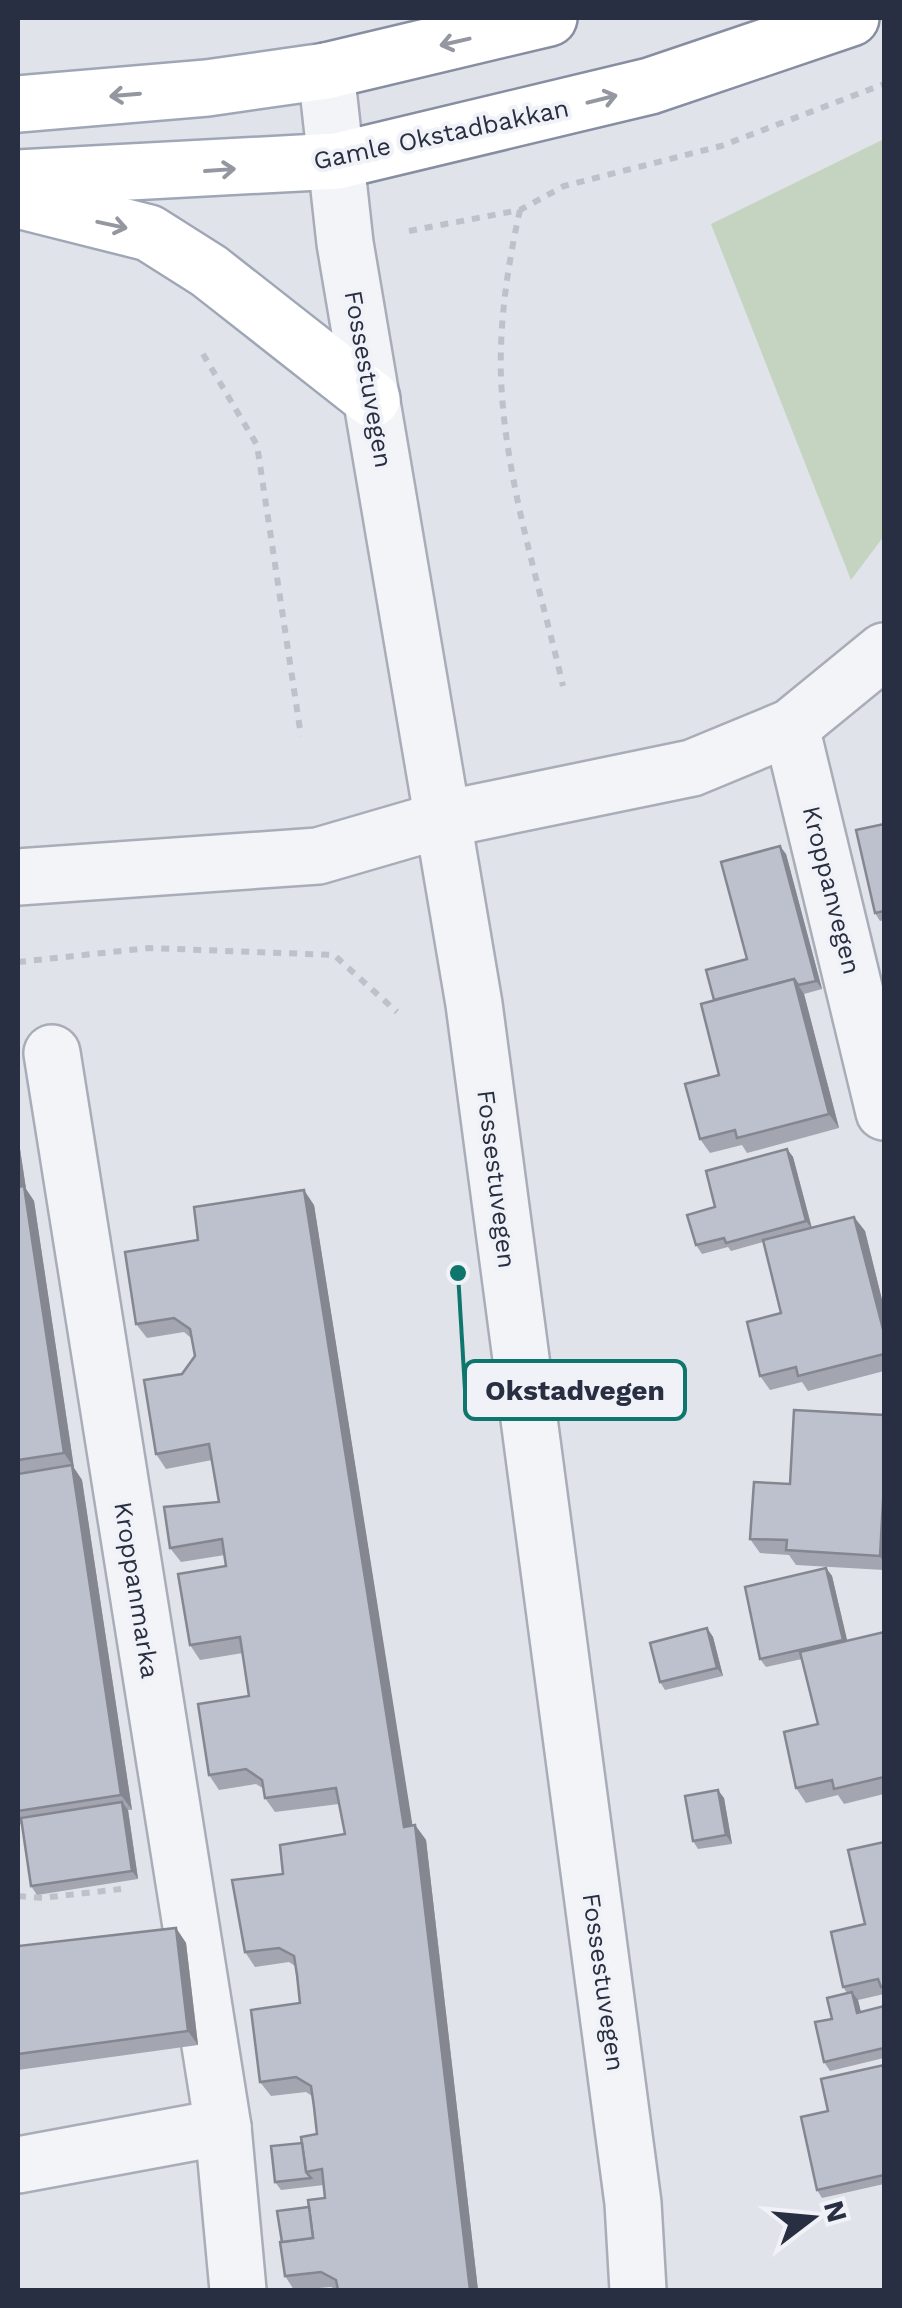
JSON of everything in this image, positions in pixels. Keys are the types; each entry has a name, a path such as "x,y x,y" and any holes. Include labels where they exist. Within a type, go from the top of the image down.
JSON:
{"main road":[{"path":"18,104 207,88 326,71 549,18"},
{"name":"Gamle Okstadbakkan","path":"18,178 337,162 650,86 850,18"},
{"path":"18,200 149,233 209,271 372,399"}],"street":[{"name":"Fossestuvegen","path":"326,71 345,243 474,1004 633,2203 638,2290"},
{"path":"18,876 318,856 445,819 692,768 791,727 884,651"},
{"name":"Kroppanvegen","path":"791,727 884,1112"},
{"name":"Kroppanmarka","path":"52,1053 222,2127 238,2290"},
{"path":"18,2166 222,2127"}],"path":[{"path":"563,686 510,451 501,377 510,252 520,210 564,186 721,146 884,84"},
{"path":"202,351 257,445 301,736"},
{"path":"18,962 150,948 334,956 396,1012"},
{"path":"18,1896 42,1898 183,1879"}],"green space":[{"path":"884,139 884,536 851,580 711,224"}],"building":[{"path":"884,824 884,911 875,913 856,830"},
{"path":"780,846 816,981 798,985 794,979 714,1000 706,970 747,959 721,862"},
{"path":"794,979 829,1114 737,1138 735,1130 700,1139 685,1084 719,1075 701,1004"},
{"path":"787,1149 806,1221 726,1243 724,1238 696,1245 687,1215 715,1207 706,1171"},
{"path":"24,1186 64,1453 18,1460 18,1187"},
{"path":"304,1190 404,1827 415,1825 470,2290 338,2290 336,2280 321,2272 285,2276 280,2242 313,2238 308,2200 325,2198 322,2169 306,2172 301,2137 317,2134 311,2086 296,2077 260,2082 251,2010 300,2003 297,1975 294,1956 279,1948 245,1952 232,1880 283,1874 280,1845 345,1834 336,1788 265,1798 262,1780 246,1769 209,1775 198,1704 249,1696 240,1637 190,1645 178,1574 226,1566 222,1539 170,1548 164,1507 219,1502 209,1444 156,1454 144,1380 182,1374 195,1356 190,1329 174,1318 136,1324 125,1252 198,1240 194,1207"},
{"path":"854,1217 884,1333 884,1354 798,1376 796,1367 760,1376 747,1322 781,1313 763,1240"},
{"path":"794,1410 884,1415 880,1556 786,1550 787,1540 750,1539 754,1482 790,1484"},
{"path":"72,1465 121,1795 18,1811 18,1474"},
{"path":"826,1568 843,1640 760,1659 745,1587"},
{"path":"707,1628 717,1668 660,1682 650,1643"},
{"path":"884,1632 884,1777 834,1789 832,1780 796,1788 784,1732 818,1724 800,1652"},
{"path":"718,1790 726,1835 693,1841 685,1796"},
{"path":"122,1802 132,1871 31,1886 21,1818"},
{"path":"884,1842 884,1987 878,1979 843,1987 831,1932 865,1924 848,1850"},
{"path":"176,1928 188,2031 18,2054 18,1946"},
{"path":"852,1992 857,2013 884,2006 884,2048 824,2062 815,2022 832,2019 827,1998"},
{"path":"884,2065 884,2175 817,2190 801,2117 828,2111 821,2079"},
{"path":"302,2143 306,2172 311,2178 275,2182 271,2146"},
{"path":"309,2207 313,2238 282,2242 277,2211"}],"place":[{"name":"Okstadvegen","path":"458,1273"}]}
